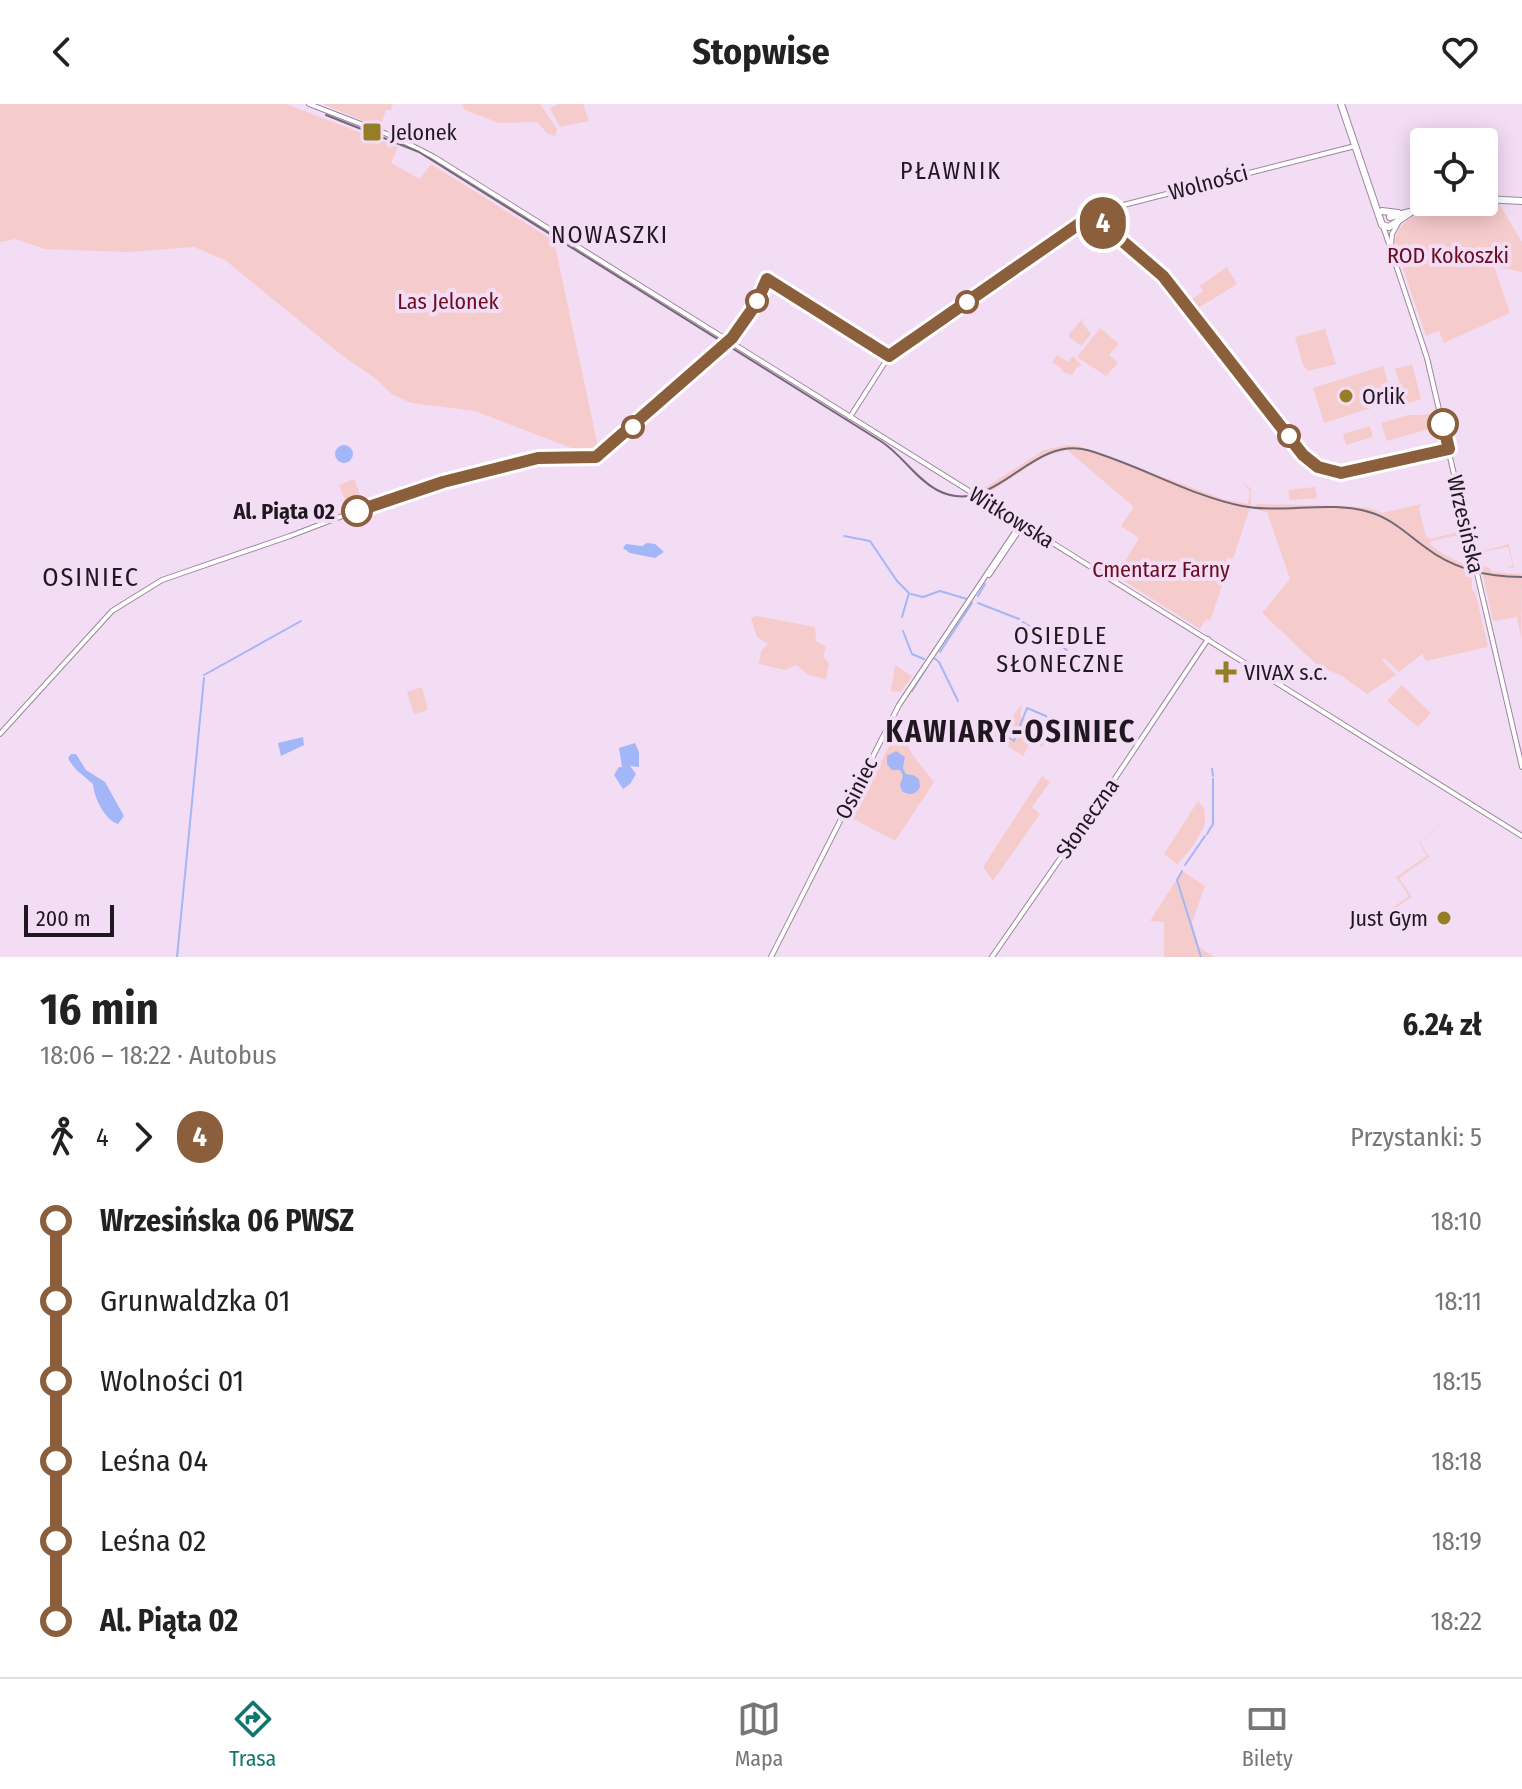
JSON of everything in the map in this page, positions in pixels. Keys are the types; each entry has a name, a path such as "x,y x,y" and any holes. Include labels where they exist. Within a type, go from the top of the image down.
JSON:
{"main road":[{"name":"Wrzesińska","path":"1341,104 1375,202 1386,220"},
{"path":"1498,200 1522,201"},
{"path":"1386,220 1410,213"},
{"path":"1386,220 1410,213"}],"street":[{"name":"Witkowska","path":"311,104 415,146 1522,836"},
{"name":"Wolności","path":"850,417 889,356 1100,211 1355,146"},
{"path":"1392,251 1391,238 1396,226 1410,213"},
{"name":"Wrzesińska","path":"1386,220 1387,238 1427,358 1522,767"},
{"path":"0,734 64,661 120,606 172,576 443,482 538,458 592,458 603,453 728,341"},
{"name":"Osiniec","path":"771,957 899,705 1022,524"},
{"name":"Słoneczna","path":"992,957 1208,639"}],"green space":[{"name":"Las Jelonek","path":"0,104 286,104 398,147 391,163 420,179 431,164 554,241 599,451 588,458 575,455 574,449 475,411 411,403 393,395 225,260 194,247 128,252 44,249 16,239 0,242"},
{"path":"323,104 393,104 391,110 386,110 380,128"},
{"path":"462,104 540,104 557,129 555,136 547,133 537,122 499,123 465,110"},
{"path":"560,104 583,104 589,121 560,127 550,108"},
{"name":"ROD Kokoszki","path":"1499,204 1522,242 1522,272 1494,266 1510,313 1444,343 1439,331 1426,336 1395,245 1397,233 1413,217 1498,216"},
{"path":"1227,267 1237,284 1195,310 1189,302 1203,291 1200,286"},
{"path":"1084,317 1082,322 1091,334 1081,346 1069,334"},
{"path":"1100,328 1119,344 1109,355 1118,363 1106,376 1077,357"},
{"path":"1325,329 1336,364 1308,371 1303,365 1295,337"},
{"path":"1057,355 1068,362 1073,356 1082,366 1077,367 1072,375 1061,371 1052,362"},
{"path":"1412,364 1421,399 1406,404 1395,369"},
{"path":"1383,366 1388,382 1371,387 1388,383 1393,401 1324,423 1313,388"},
{"path":"1436,412 1439,426 1387,441 1381,423 1408,415"},
{"path":"1370,426 1373,437 1346,445 1343,434"},
{"name":"Cmentarz Farny","path":"1079,446 1223,499 1248,504 1250,491 1241,480 1251,489 1251,505 1233,559 1228,557 1226,560 1230,563 1210,621 1206,619 1200,629 1116,576 1139,538 1121,526 1134,507 1067,450 1044,456 984,496 978,492 1044,450"},
{"path":"354,479 360,494 345,500 339,485"},
{"path":"1453,480 1464,538 1454,536 1431,541 1430,544 1472,568 1472,589 1488,647 1426,661 1422,654 1399,672 1384,658 1382,660 1396,675 1367,694 1342,676 1318,666 1262,613 1290,579 1267,512 1257,510 1256,504 1349,506 1382,513 1422,504 1419,509 1426,537 1430,539 1458,532 1455,530 1458,528 1446,482"},
{"path":"1315,487 1317,498 1290,500 1288,490"},
{"path":"1509,544 1514,568 1507,567 1513,566 1508,547 1479,555 1481,565 1491,569 1491,572 1522,574 1521,639 1517,617 1493,621 1483,575 1486,575 1480,573 1475,553"},
{"path":"756,616 815,627 816,641 826,647 823,657 829,663 826,679 809,675 796,665 785,670 759,664 761,651 768,644 757,637 751,618"},
{"path":"895,665 912,676 901,692 891,691"},
{"path":"1402,685 1431,713 1418,727 1387,701"},
{"path":"422,687 428,710 414,714 407,692"},
{"path":"1022,704 1020,716 1049,736 1042,747 1031,742 1023,756 972,723 974,721 1001,731"},
{"path":"899,727 913,756 934,782 895,841 852,818"},
{"path":"1042,776 1050,782 1032,807 1040,814 993,881 983,867"},
{"path":"1198,801 1204,808 1205,824 1194,844 1177,864 1164,854"},
{"path":"1465,806 1420,842 1429,857 1399,878 1412,897 1389,912 1409,896 1396,877 1427,856 1419,842"},
{"path":"1182,871 1205,886 1192,922 1199,947 1214,957 1164,957 1164,922 1150,921"}],"water":[{"path":"340,445 348,445 353,454 351,461 340,463 335,458 335,450"},
{"path":"626,544 642,546 655,544 664,552 655,558 630,553 623,548"},
{"path":"303,737 304,745 281,756 278,743"},
{"path":"635,743 639,752 639,767 630,766 636,774 623,789 614,775 622,767 619,748"},
{"path":"896,751 905,757 903,768 906,774 919,779 920,787 914,793 902,791 903,776 900,770 892,770 887,764 887,756"},
{"path":"76,754 86,770 105,782 124,816 118,824 98,802 93,784 68,758"}],"waterway":[{"path":"844,536 870,541 897,581 909,593 902,617"},
{"path":"978,596 985,584"},
{"path":"911,594 923,597 940,591 967,599"},
{"path":"940,652 972,603"},
{"path":"978,603 1019,619"},
{"path":"204,675 301,621"},
{"path":"1023,622 1067,650"},
{"path":"903,631 912,654 924,659"},
{"path":"934,658 939,662 958,701"},
{"path":"912,691 927,667"},
{"path":"177,957 204,678"},
{"path":"1002,733 1014,741 1027,708 1046,716 1054,733"},
{"path":"985,727 1000,733"},
{"path":"1212,769 1213,776"},
{"path":"1207,834 1213,824 1213,779"},
{"path":"1185,865 1205,836"},
{"path":"1182,871 1177,880 1201,957"}],"railway":[{"path":"326,115 419,152 882,442 937,490 957,496 976,494 994,487 1047,454 1066,449 1087,450 1202,495 1242,506 1274,509 1338,507 1369,512 1392,522 1447,561 1483,573 1522,577"}],"bus line":[{"name":"4","path":"357,511 443,482 538,458 596,457 732,338 756,304 767,279 889,356 1092,215 1163,276 1311,463 1341,473 1449,449 1443,424"}],"place":[{"name":"Jelonek","path":"372,132"},
{"name":"Orlik","path":"1346,396"},
{"name":"Al. Piąta 02","path":"357,511"},
{"name":"VIVAX s.c.","path":"1226,672"},
{"name":"Just Gym","path":"1444,918"}],"district":[{"name":"PŁAWNIK","path":"951,171"},
{"name":"NOWASZKI","path":"610,235"},
{"name":"OSINIEC","path":"91,577"},
{"name":"OSIEDLE SŁONECZNE","path":"1061,650"},
{"name":"KAWIARY-OSINIEC","path":"1011,732"}]}
